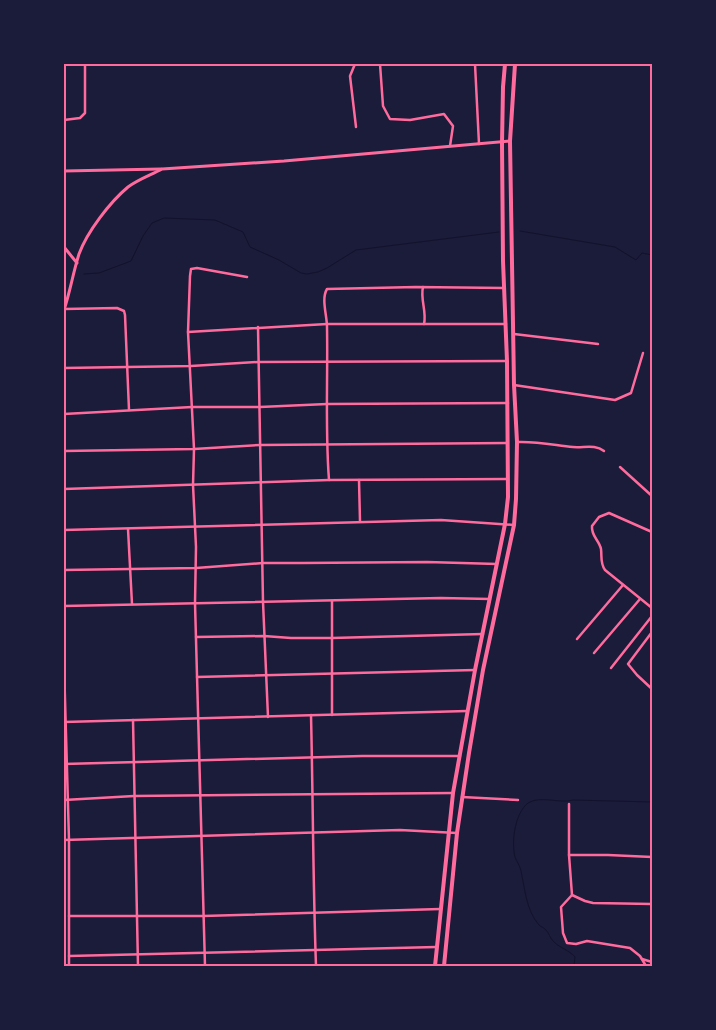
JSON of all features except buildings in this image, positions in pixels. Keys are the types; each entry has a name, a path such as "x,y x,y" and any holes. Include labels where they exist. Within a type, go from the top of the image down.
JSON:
{"main road":[{"path":"435,966 453,793 475,670 505,524 508,479 508,403 502,87 505,64"},
{"path":"444,966 448,910 462,797 483,670 514,525 517,442 514,385 510,141 515,64"},
{"path":"64,171 162,169 284,161 510,141"},
{"path":"64,309 85,241 118,197 129,186 162,169"},
{"path":"64,247 77,263"}],"street":[{"path":"64,120 80,118 85,113 85,64"},
{"path":"355,64 350,76 356,127"},
{"path":"379,64 383,106 390,119 410,120 444,114 453,126 450,147"},
{"path":"475,64 479,144"},
{"path":"204,966 193,485 194,449 188,332 191,269 197,268 247,277"},
{"path":"423,287 424,324"},
{"path":"328,480 326,444 327,324 325,296 327,289 505,288"},
{"path":"64,309 117,308 122,310 125,315 129,410"},
{"path":"188,332 327,324 506,324"},
{"path":"258,327 263,602 268,716"},
{"path":"514,334 598,344"},
{"path":"514,385 615,400 631,393 643,354"},
{"path":"64,368 191,366 258,362 507,361"},
{"path":"64,414 192,406 260,407 327,404 508,403"},
{"path":"517,442 533,441 576,447 595,446 604,451"},
{"path":"64,452 194,449 260,445 507,443"},
{"path":"620,467 652,496"},
{"path":"64,489 328,480 508,479"},
{"path":"359,480 360,521"},
{"path":"652,532 609,513 599,517 592,526 593,537 600,547 602,565 605,570 652,608"},
{"path":"64,530 440,520 514,525"},
{"path":"128,528 132,604"},
{"path":"64,570 196,568 263,563 427,562 498,564"},
{"path":"577,639 623,585"},
{"path":"64,606 441,598 490,599"},
{"path":"594,653 640,599"},
{"path":"332,601 332,715"},
{"path":"611,668 652,616"},
{"path":"652,632 628,664 640,679 652,689"},
{"path":"196,637 332,638 483,634"},
{"path":"64,664 65,800 68,840 70,966"},
{"path":"197,677 475,670"},
{"path":"65,722 467,712"},
{"path":"311,716 313,793 312,876 316,966"},
{"path":"133,720 138,966"},
{"path":"65,764 312,757 460,756"},
{"path":"65,800 134,796 453,793"},
{"path":"462,797 518,800"},
{"path":"569,804 569,855 572,894 561,907 563,932 567,943 576,944 587,941 623,946 635,951 645,966"},
{"path":"64,840 400,830 457,833"},
{"path":"569,855 652,858"},
{"path":"572,894 593,903 652,904"},
{"path":"69,916 203,916 440,909"},
{"path":"69,956 436,947"},
{"path":"642,959 652,962"}],"waterway":[{"path":"84,274 99,273 131,261 143,236 152,223 164,218 215,220 243,232 250,247 279,260 301,273 307,274 327,268 356,250 499,232"},
{"path":"520,231 615,247 636,260 642,253 652,255"},
{"path":"574,966 575,957 553,941 531,913 521,869 514,851 515,828 520,814 528,803 539,800 652,802"}]}
